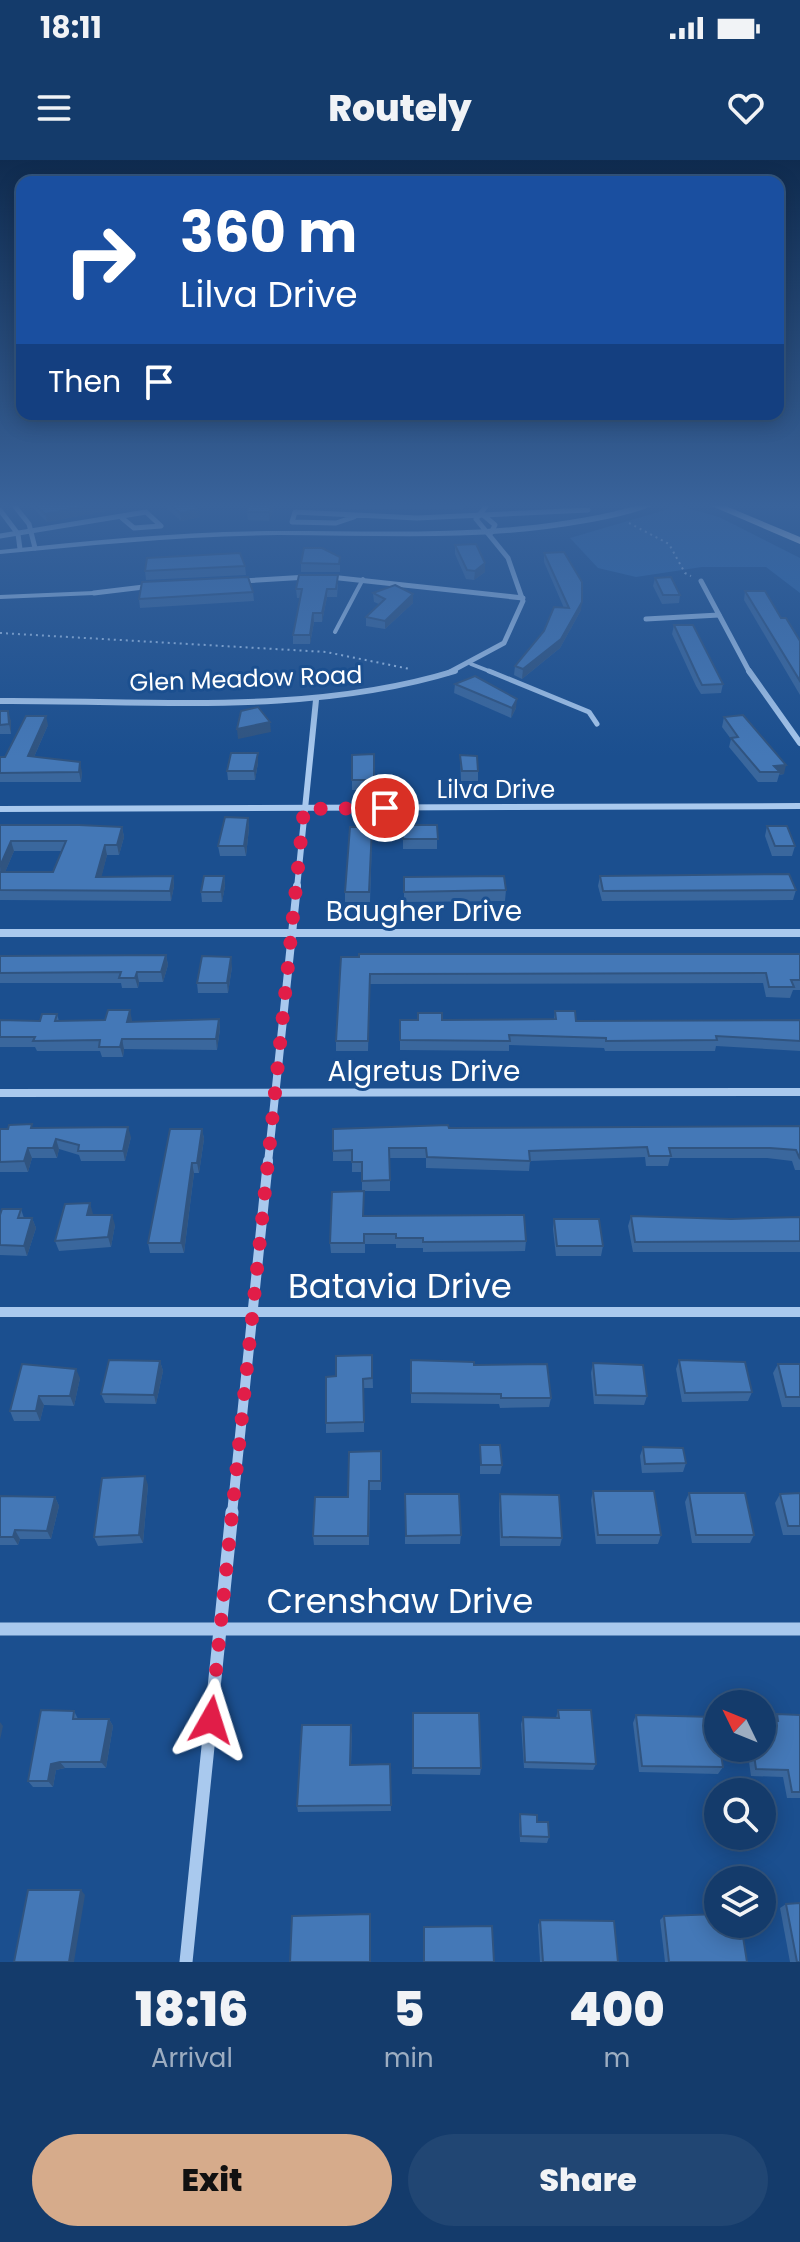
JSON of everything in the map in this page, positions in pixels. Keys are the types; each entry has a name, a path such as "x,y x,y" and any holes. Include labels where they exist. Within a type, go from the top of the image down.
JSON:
{"street":[{"path":"94,593 138,588"},
{"path":"422,588 523,598 518,588"},
{"path":"705,588 757,687 800,743"},
{"name":"Glen Meadow Road","path":"0,701 316,700 362,696 431,680 471,664 512,631 523,598"},
{"path":"646,619 719,615"},
{"path":"186,1962 316,700"},
{"name":"Lilva Drive","path":"0,809 800,806"},
{"name":"Baugher Drive","path":"0,933 800,933"},
{"name":"Algretus Drive","path":"0,1093 800,1092"},
{"name":"Batavia Drive","path":"0,1312 800,1312"},
{"name":"Crenshaw Drive","path":"0,1629 800,1629"}],"lane":[{"path":"335,632 358,588"},
{"path":"0,597 94,593"},
{"path":"471,664 589,712 597,724"}],"path":[{"path":"0,633 326,652 402,666 431,680"}],"building":[{"path":"141,588 252,588 253,592 139,599"},
{"path":"336,588 327,589 322,613 313,613 310,635 293,635 302,589 296,589"},
{"path":"386,588 401,588 413,594 385,621 366,617 385,599 373,593"},
{"path":"560,588 582,588 582,602 561,639 523,669 515,666 544,631 554,607 569,608"},
{"path":"660,588 677,588 680,595 663,595"},
{"path":"745,591 765,591 781,618 786,618 800,641 800,681"},
{"path":"674,625 693,625 723,684 702,685"},
{"path":"475,676 517,699 512,708 455,684"},
{"path":"258,707 270,722 237,729 241,711"},
{"path":"0,711 8,711 9,724 0,725"},
{"path":"743,715 786,765 774,766 780,772 760,772 731,738 738,737 724,717"},
{"path":"26,716 46,716 28,756 80,762 79,772 0,773 0,757 5,757"},
{"path":"231,753 258,753 254,771 227,771"},
{"path":"374,754 374,780 352,780 352,755"},
{"path":"460,755 477,756 478,771 462,771"},
{"path":"225,817 248,818 244,846 218,846"},
{"path":"0,825 122,827 117,845 105,845 96,877 173,876 170,891 0,890 0,872 53,872 66,841 11,841 0,866"},
{"path":"403,825 437,825 438,839 403,839"},
{"path":"767,826 787,826 795,846 775,846"},
{"path":"350,827 372,827 369,892 345,892"},
{"path":"789,874 796,890 603,891 600,876"},
{"path":"204,876 224,876 221,892 201,892"},
{"path":"504,876 506,890 404,892 404,877"},
{"path":"359,954 800,954 800,980 791,980 794,987 769,987 766,973 370,974 368,1041 336,1041 341,957 359,957"},
{"path":"166,955 161,972 137,972 135,978 119,978 121,972 0,973 0,956"},
{"path":"202,956 231,957 227,983 197,983"},
{"path":"108,1010 130,1010 127,1022 219,1019 216,1039 122,1039 120,1047 99,1047 100,1040 33,1041 35,1037 0,1037 0,1020 40,1021 42,1014 57,1014 55,1021 105,1020"},
{"path":"555,1011 575,1011 576,1021 800,1020 800,1041 716,1036 717,1040 606,1041 606,1038 509,1035 510,1041 400,1040 400,1020 418,1020 418,1013 442,1013 442,1020 556,1019"},
{"path":"32,1124 31,1128 128,1127 123,1151 78,1151 79,1145 56,1139 53,1148 28,1148 24,1161 0,1162 0,1129 8,1129 9,1125"},
{"path":"448,1125 449,1128 800,1126 800,1159 796,1150 770,1148 669,1148 671,1156 649,1156 647,1147 529,1151 530,1161 427,1157 426,1148 389,1148 390,1180 362,1181 362,1162 352,1162 352,1150 333,1151 333,1129"},
{"path":"170,1129 202,1129 197,1163 192,1163 181,1243 148,1243"},
{"path":"364,1191 363,1216 524,1215 526,1241 423,1242 423,1238 396,1238 396,1234 364,1234 364,1243 330,1243 332,1192"},
{"path":"90,1203 87,1215 112,1215 108,1237 55,1241 65,1204"},
{"path":"2,1209 21,1209 18,1218 32,1218 24,1246 0,1245"},
{"path":"631,1216 731,1219 800,1217 800,1241 635,1242"},
{"path":"554,1219 599,1219 603,1246 557,1246"},
{"path":"372,1355 372,1378 363,1379 364,1422 326,1423 326,1377 336,1376 336,1356"},
{"path":"109,1360 160,1361 154,1395 101,1394"},
{"path":"411,1360 474,1362 474,1365 547,1364 551,1398 411,1393"},
{"path":"679,1360 745,1362 752,1392 685,1393"},
{"path":"593,1363 643,1365 647,1396 596,1395"},
{"path":"22,1364 76,1369 70,1396 39,1396 36,1411 10,1411"},
{"path":"778,1364 800,1364 800,1397 786,1397"},
{"path":"480,1445 500,1445 502,1465 481,1465"},
{"path":"643,1447 683,1448 686,1463 645,1464"},
{"path":"381,1451 381,1481 369,1481 368,1536 313,1536 315,1497 348,1497 349,1452"},
{"path":"145,1476 139,1535 94,1537 102,1478"},
{"path":"593,1491 654,1491 661,1535 598,1535"},
{"path":"689,1493 745,1493 754,1535 696,1535"},
{"path":"800,1493 800,1526 788,1526 780,1494"},
{"path":"405,1494 459,1494 461,1535 406,1536"},
{"path":"500,1494 559,1495 562,1538 502,1537"},
{"path":"0,1496 55,1497 47,1531 15,1530 13,1537 0,1537"},
{"path":"41,1710 74,1711 73,1719 109,1719 101,1762 51,1764 48,1781 28,1781"},
{"path":"558,1710 591,1710 596,1764 525,1762 523,1717 559,1718"},
{"path":"413,1713 479,1713 481,1768 413,1768"},
{"path":"777,1714 800,1715 800,1792 792,1792 788,1770 756,1769 755,1762 776,1762"},
{"path":"636,1715 704,1717 704,1762 722,1762 723,1767 642,1766"},
{"path":"302,1725 351,1725 350,1765 390,1764 391,1805 297,1806"},
{"path":"520,1814 537,1815 537,1822 548,1822 549,1837 521,1836"},
{"path":"28,1890 81,1890 69,1962 14,1962"},
{"path":"800,1903 800,1962 797,1962 786,1904"},
{"path":"370,1914 370,1962 290,1962 292,1916"},
{"path":"704,1915 704,1938 743,1938 747,1962 669,1962 664,1916"},
{"path":"540,1920 614,1921 618,1962 543,1962"},
{"path":"492,1926 494,1962 424,1962 424,1927"}],"route":[{"path":"211,1720 304,809 385,808"}]}
